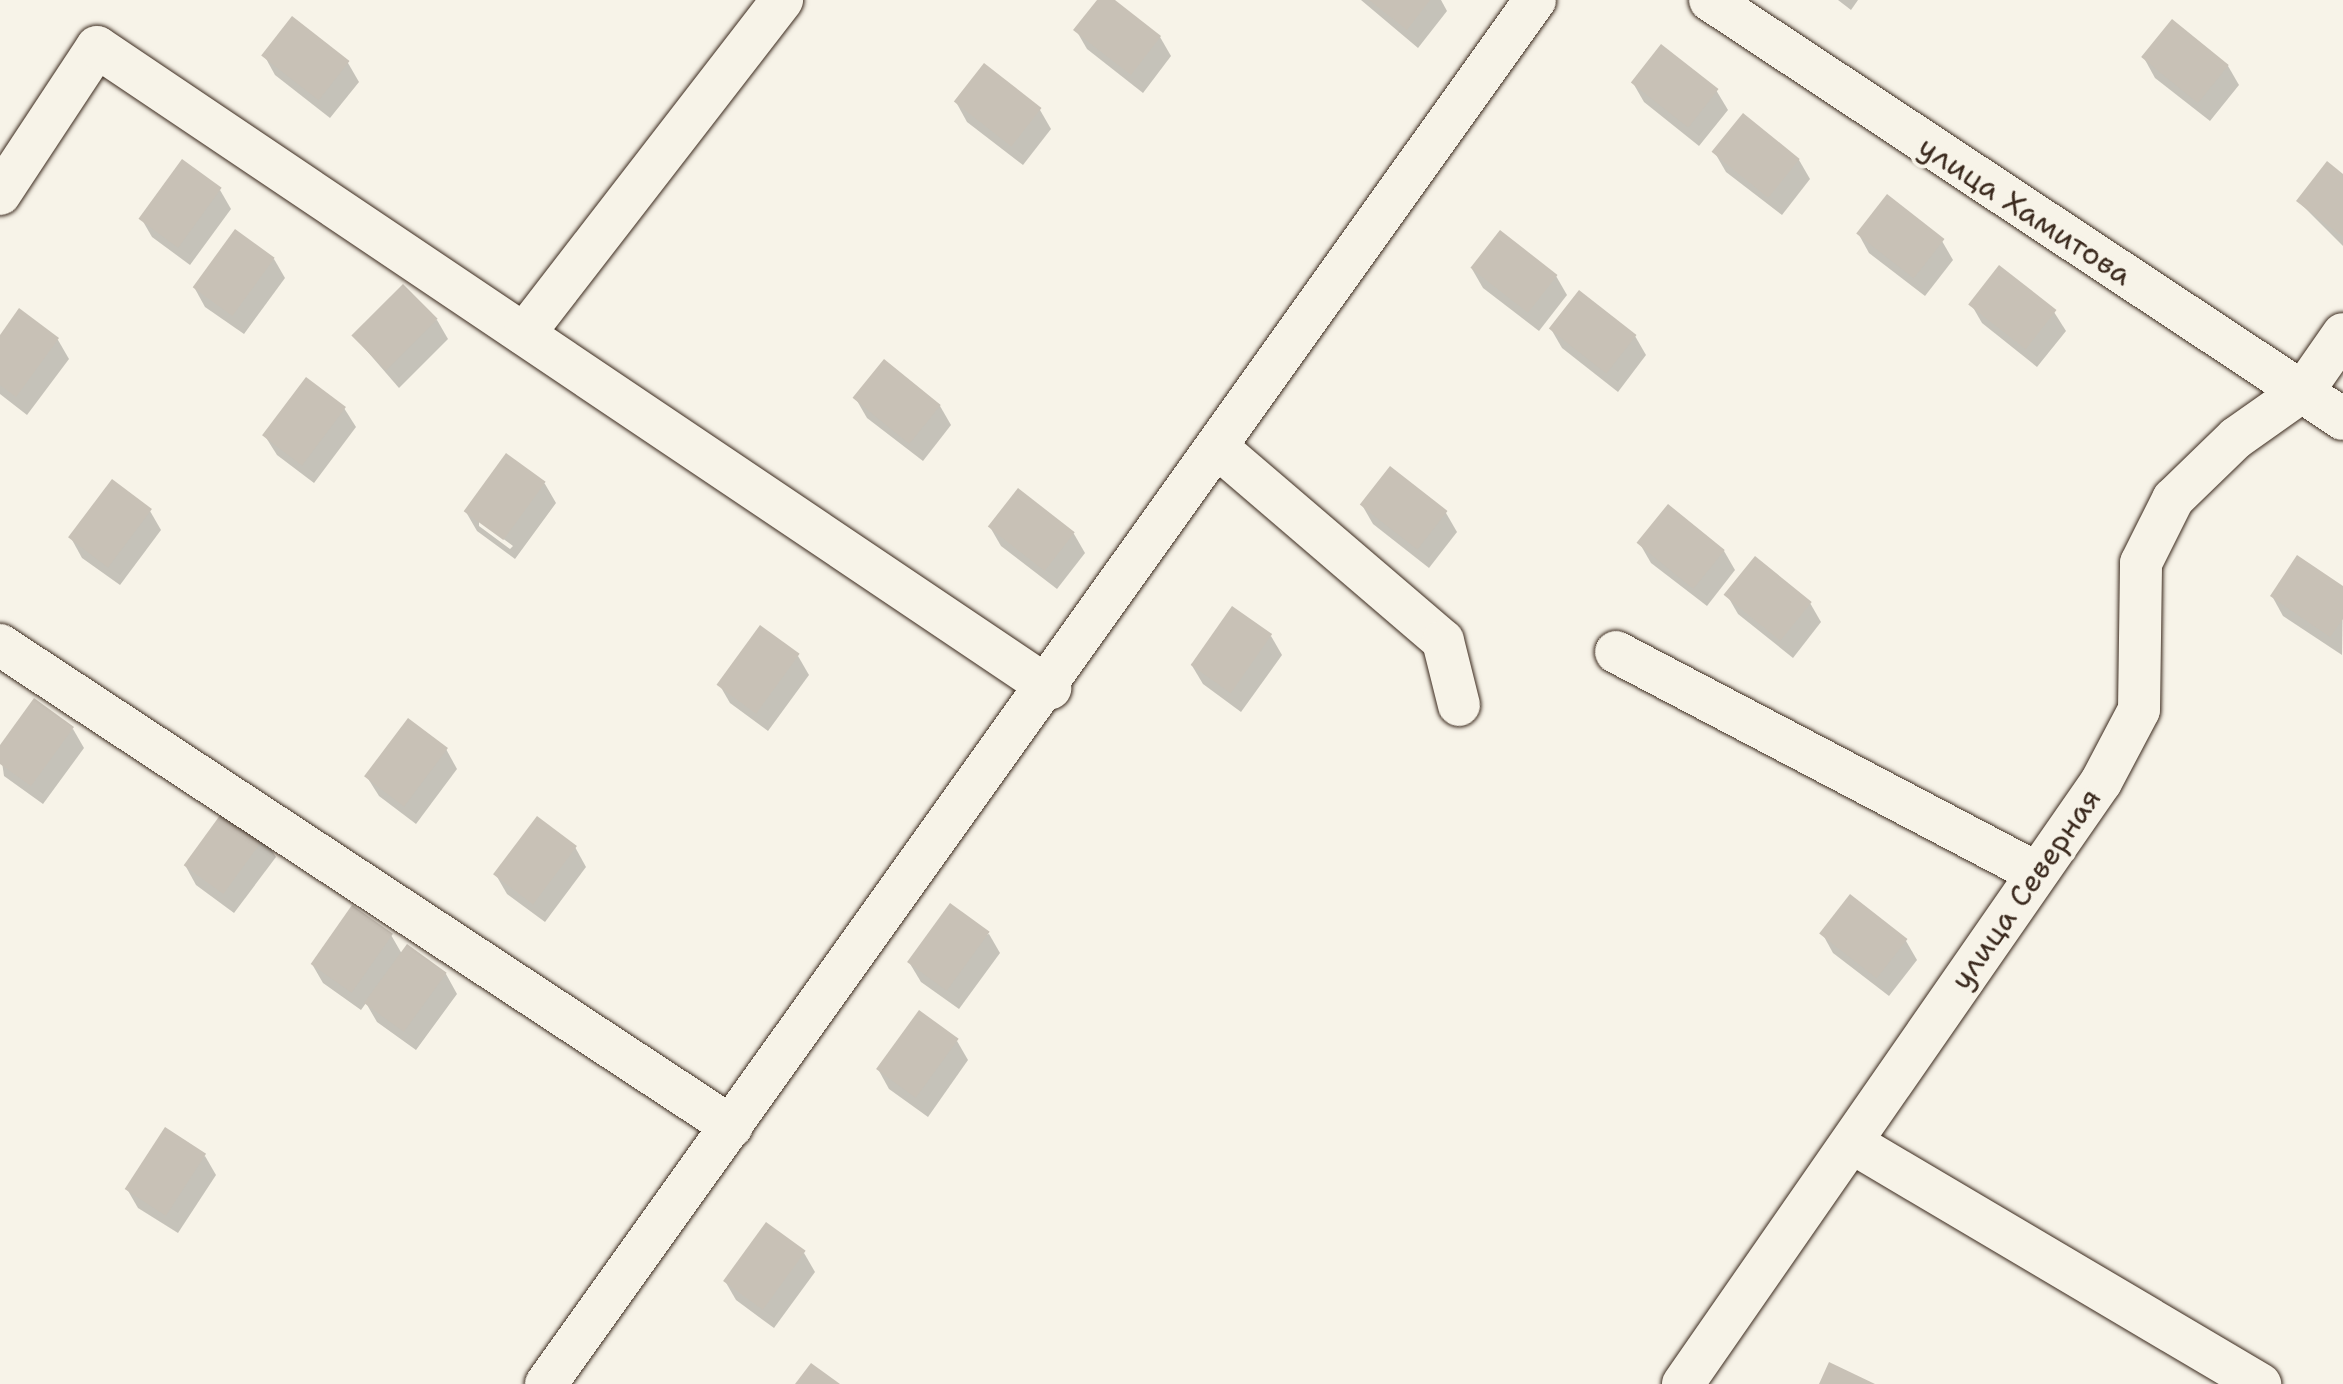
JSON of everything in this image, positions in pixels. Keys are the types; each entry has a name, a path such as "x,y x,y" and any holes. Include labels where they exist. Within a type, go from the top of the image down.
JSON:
{"street":[{"path":"524,334 782,0"},
{"path":"546,1384 1050,688 1535,0"},
{"name":"улица Хамитова","path":"1710,0 2304,390 2343,419"},
{"path":"0,194 97,47 1050,688"},
{"name":"улица Северная","path":"1683,1384 1854,1144 2033,871 2101,782 2139,710 2141,563 2173,499 2236,438 2304,390 2343,334"},
{"path":"1218,448 1443,641 1459,705"},
{"path":"0,645 732,1127"},
{"path":"1616,652 2033,871"},
{"path":"1854,1144 2260,1384"}],"building":[{"path":"1097,0 1115,0 1161,36 1131,75 1073,30"},
{"path":"1369,0 1430,0 1407,30"},
{"path":"292,16 350,61 319,100 261,55"},
{"path":"2172,19 2229,65 2198,103 2141,57"},
{"path":"1661,44 1719,89 1688,128 1631,83"},
{"path":"984,63 1042,108 1011,147 954,102"},
{"path":"1743,113 1800,159 1768,198 1712,152"},
{"path":"182,159 222,188 178,248 139,219"},
{"path":"2327,161 2343,174 2343,237 2296,201"},
{"path":"1887,194 1945,239 1914,278 1856,233"},
{"path":"235,229 275,258 232,316 193,287"},
{"path":"1500,230 1558,275 1528,313 1470,268"},
{"path":"1999,265 2057,310 2026,349 1968,304"},
{"path":"403,284 438,319 386,370 351,336"},
{"path":"1579,290 1637,335 1606,374 1549,329"},
{"path":"19,308 59,338 16,397 0,385 0,335"},
{"path":"884,359 941,405 909,444 853,398"},
{"path":"306,377 346,407 302,465 262,435"},
{"path":"506,453 546,482 503,540 464,511"},
{"path":"1390,466 1448,511 1417,550 1360,505"},
{"path":"112,479 152,509 108,567 68,537"},
{"path":"1018,488 1075,532 1045,571 988,527"},
{"path":"1668,504 1725,550 1693,589 1637,543"},
{"path":"2297,555 2343,586 2343,619 2330,637 2270,596"},
{"path":"1755,556 1812,602 1780,641 1724,595"},
{"path":"1232,606 1272,634 1231,693 1191,665"},
{"path":"760,625 800,654 756,714 717,685"},
{"path":"34,698 74,727 31,786 0,764 0,745"},
{"path":"408,718 448,748 404,806 364,776"},
{"path":"226,807 266,836 223,894 184,865"},
{"path":"537,816 577,846 533,904 493,874"},
{"path":"1850,894 1908,939 1877,978 1819,933"},
{"path":"950,903 990,932 947,991 907,962"},
{"path":"352,905 393,934 352,993 311,964"},
{"path":"407,944 447,973 404,1032 364,1003"},
{"path":"919,1010 959,1039 916,1098 876,1069"},
{"path":"165,1127 206,1154 166,1216 125,1189"},
{"path":"766,1222 806,1251 763,1310 723,1281"},
{"path":"1829,1362 1875,1384 1819,1384"},
{"path":"811,1363 840,1384 795,1384"}]}
